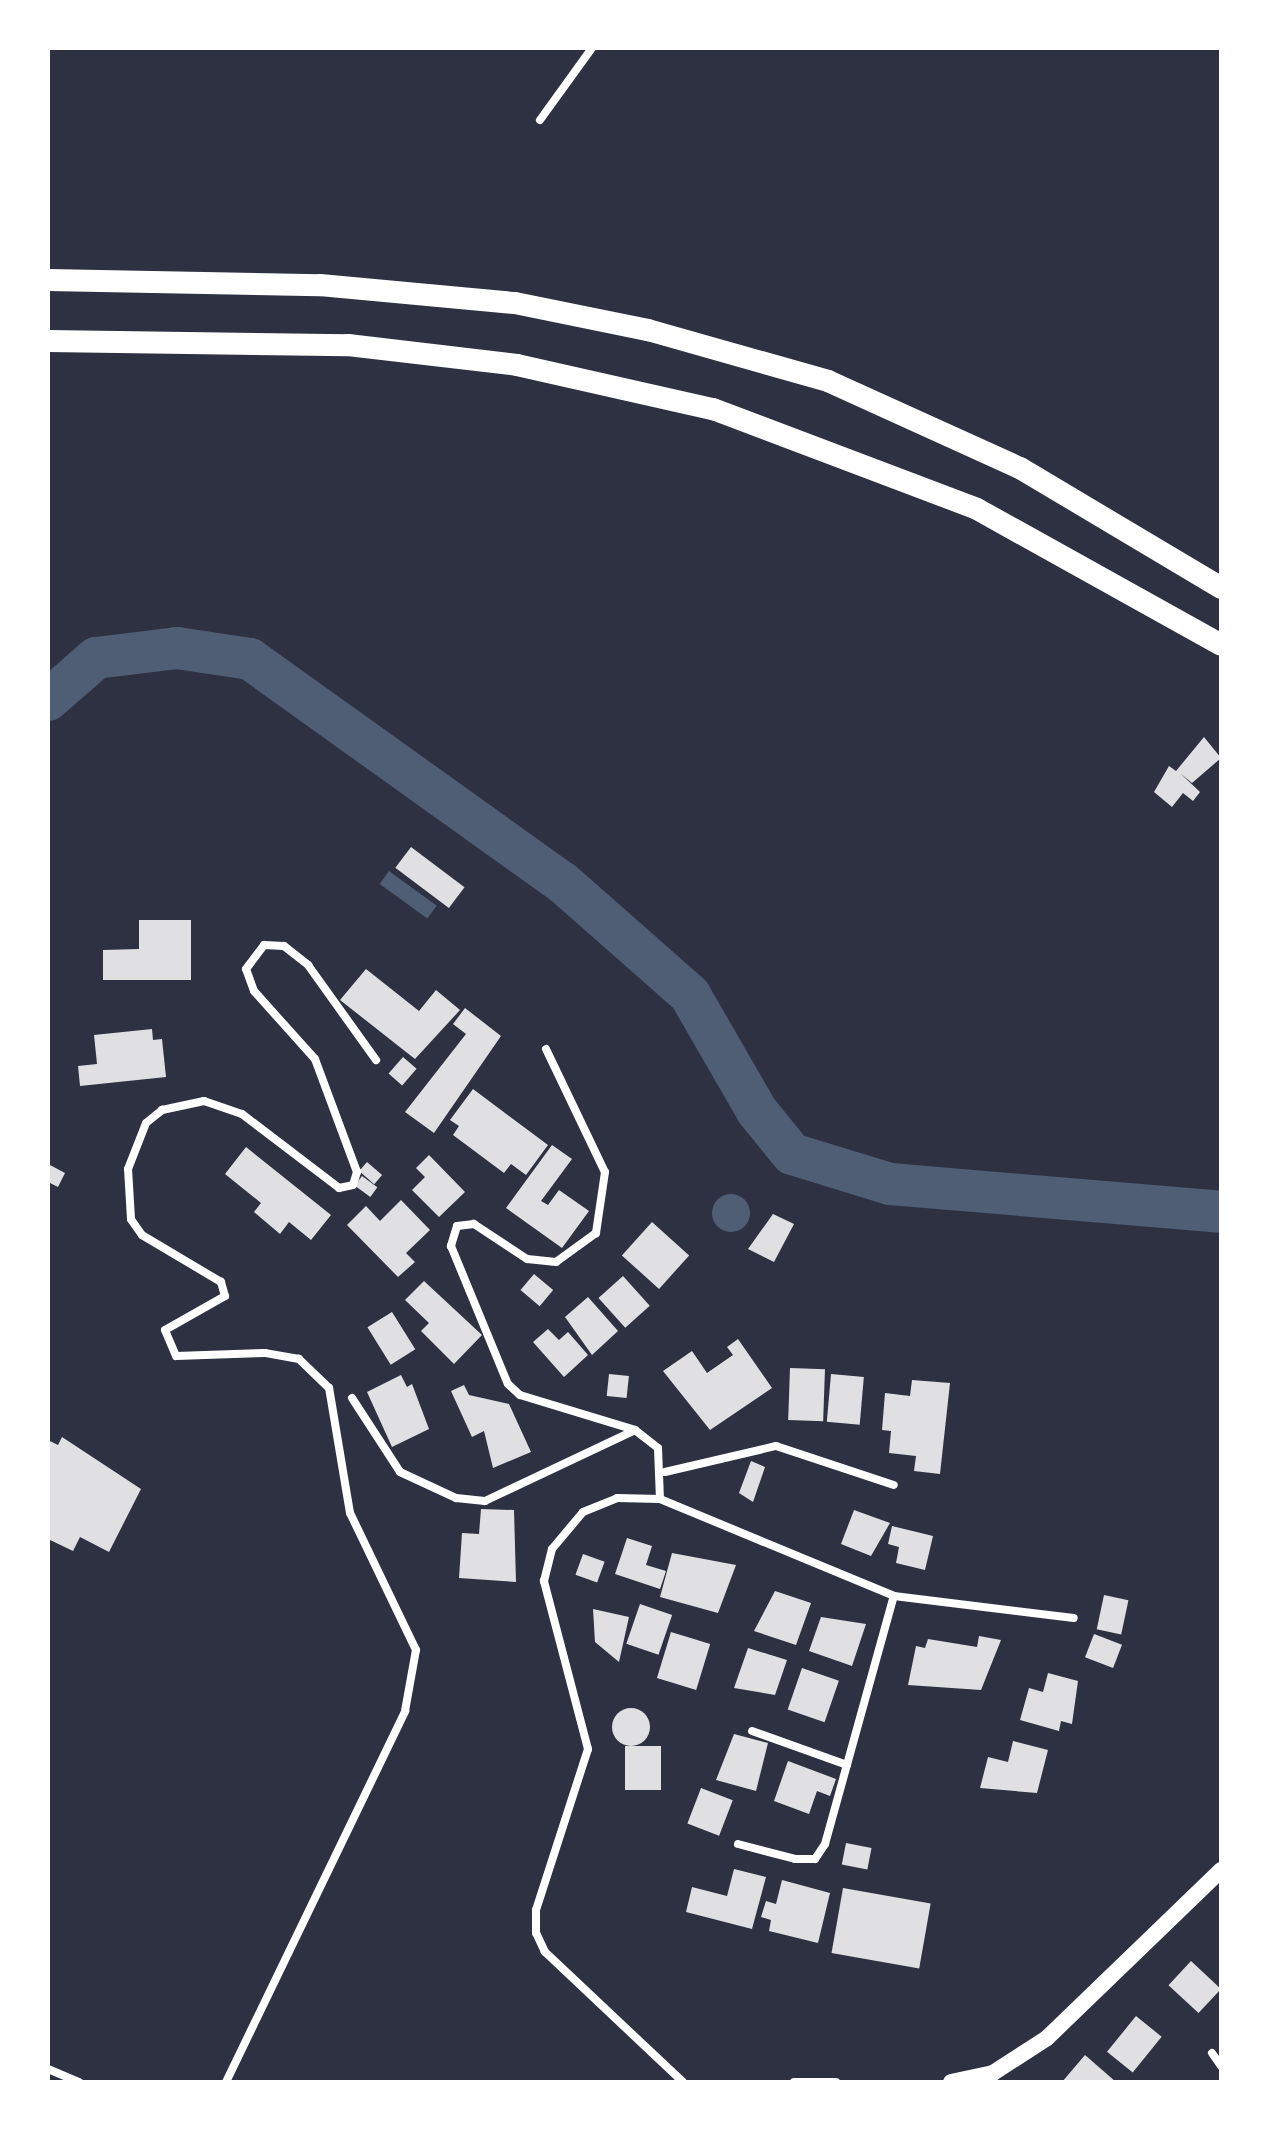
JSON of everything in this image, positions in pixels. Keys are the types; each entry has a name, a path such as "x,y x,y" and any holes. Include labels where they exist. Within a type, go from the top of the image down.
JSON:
{"highway":[{"path":"48,278 320,285 515,303 648,330 828,381 1020,468 1221,588"},
{"path":"48,341 348,345 517,365 713,409 977,509 1221,645"}],"main road":[{"path":"951,2082 993,2073 1047,2038 1221,1870"}],"street":[{"path":"540,120 592,48"},
{"path":"226,2082 405,1711 416,1650 350,1513 329,1388 299,1359 265,1353 187,1361 176,1356 165,1330 225,1296 221,1282 142,1235 131,1219 128,1169 146,1123 162,1110 204,1101 242,1114 339,1188 353,1185 357,1172 315,1059 254,991 246,969 264,945 284,946 308,965 376,1060"},
{"path":"546,1049 605,1172 596,1233 556,1262 527,1259 474,1224 457,1226 451,1246 508,1384 520,1395 635,1430 658,1448 665,1472 660,1499"},
{"path":"352,1398 400,1472 456,1498 485,1501 635,1430"},
{"path":"665,1472 776,1446 894,1485"},
{"path":"683,2082 545,1952 536,1933 536,1910 588,1749 547,1615 552,1549 583,1512 617,1498 660,1499 894,1596 1074,1618"},
{"path":"738,1844 815,1859 847,1765 894,1596"},
{"path":"752,1731 847,1765"},
{"path":"1212,2053 1221,2066"},
{"path":"48,2069 79,2082"},
{"path":"794,2082 836,2082"}],"water":[{"path":"389,871 437,906 427,919 380,884"},
{"path":"731,1194 745,1199 750,1213 745,1227 731,1232 717,1227 712,1213 717,1199"}],"building":[{"path":"1204,737 1221,758 1192,783 1180,773 1200,792 1193,801 1183,793 1172,807 1154,792 1169,766 1176,771"},
{"path":"411,847 465,887 449,908 395,868"},
{"path":"139,920 191,920 191,980 103,980 103,950 139,949"},
{"path":"366,969 419,1011 436,990 460,1010 415,1059 340,1000"},
{"path":"465,1008 501,1036 434,1133 405,1112 466,1034 453,1024"},
{"path":"152,1029 153,1040 162,1039 166,1077 80,1086 78,1066 97,1064 94,1035"},
{"path":"403,1057 417,1069 402,1085 389,1074"},
{"path":"473,1089 548,1145 526,1175 511,1164 504,1173 453,1135 459,1126 450,1120"},
{"path":"552,1145 572,1159 541,1201 548,1205 559,1190 589,1211 562,1248 506,1208"},
{"path":"246,1147 331,1215 311,1240 289,1222 280,1234 254,1212 261,1203 225,1174"},
{"path":"429,1155 465,1192 439,1217 412,1190 425,1177 416,1168"},
{"path":"367,1162 382,1175 374,1184 359,1171"},
{"path":"50,1165 65,1173 58,1187 48,1182"},
{"path":"362,1176 377,1187 370,1197 355,1186"},
{"path":"401,1200 430,1230 406,1253 415,1262 398,1277 347,1225 366,1206 380,1221"},
{"path":"773,1214 794,1224 774,1262 748,1249"},
{"path":"652,1222 689,1255 659,1289 622,1255"},
{"path":"534,1274 553,1290 540,1306 521,1290"},
{"path":"623,1276 650,1306 625,1328 598,1298"},
{"path":"424,1281 482,1335 454,1364 421,1331 429,1323 405,1300"},
{"path":"588,1297 618,1331 592,1355 565,1317"},
{"path":"392,1312 415,1349 391,1365 367,1327"},
{"path":"548,1329 559,1340 568,1332 588,1355 564,1377 533,1342"},
{"path":"738,1339 772,1388 710,1430 663,1371 692,1351 707,1373 733,1355 727,1347"},
{"path":"790,1368 825,1369 823,1421 788,1420"},
{"path":"609,1374 629,1376 627,1398 607,1396"},
{"path":"831,1374 864,1377 860,1425 827,1422"},
{"path":"401,1375 407,1387 412,1384 429,1429 392,1447 367,1392"},
{"path":"912,1380 950,1383 940,1474 914,1471 916,1456 889,1453 891,1431 882,1430 885,1393 910,1396"},
{"path":"464,1385 469,1395 509,1404 531,1452 493,1468 484,1431 472,1437 451,1391"},
{"path":"62,1437 141,1489 109,1552 80,1537 73,1551 48,1539 48,1440 58,1445"},
{"path":"751,1461 765,1467 753,1502 739,1493"},
{"path":"481,1509 514,1510 516,1582 459,1578 462,1533 479,1534"},
{"path":"854,1510 890,1523 871,1556 841,1544"},
{"path":"892,1526 933,1536 925,1570 896,1563 899,1547 888,1544"},
{"path":"627,1538 652,1546 646,1565 666,1571 660,1589 615,1574"},
{"path":"672,1553 736,1565 718,1613 660,1597"},
{"path":"583,1554 605,1562 597,1583 575,1575"},
{"path":"775,1591 811,1603 796,1645 754,1631"},
{"path":"1104,1595 1128,1600 1121,1634 1097,1629"},
{"path":"640,1604 672,1615 658,1655 626,1644"},
{"path":"593,1609 629,1617 619,1662 595,1642"},
{"path":"821,1617 866,1624 852,1666 809,1651"},
{"path":"671,1632 710,1644 696,1690 657,1678"},
{"path":"1094,1634 1122,1645 1113,1668 1085,1657"},
{"path":"979,1636 1001,1640 981,1690 908,1685 916,1646 925,1648 928,1639 977,1647"},
{"path":"748,1648 787,1660 775,1695 734,1688"},
{"path":"802,1668 839,1681 825,1722 788,1710"},
{"path":"1048,1673 1078,1681 1072,1724 1061,1721 1059,1731 1020,1720 1029,1688 1043,1692"},
{"path":"631,1708 645,1713 650,1727 645,1741 631,1746 617,1741 612,1727 617,1713"},
{"path":"734,1734 768,1743 756,1791 716,1780"},
{"path":"1013,1741 1048,1750 1037,1793 980,1788 988,1757 1008,1762"},
{"path":"625,1746 661,1746 661,1790 625,1790"},
{"path":"788,1761 836,1779 830,1796 817,1791 809,1814 774,1801"},
{"path":"701,1788 733,1800 719,1836 687,1823"},
{"path":"846,1843 872,1848 867,1870 842,1865"},
{"path":"734,1869 766,1877 752,1929 686,1912 692,1887 727,1896"},
{"path":"782,1880 830,1893 818,1943 769,1931 771,1920 761,1917 766,1901 776,1904"},
{"path":"843,1888 931,1903 919,1968 832,1953"},
{"path":"1191,1961 1221,1989 1198,2013 1168,1985"},
{"path":"1136,2016 1162,2037 1133,2073 1107,2052"},
{"path":"1085,2055 1116,2082 1062,2082"}],"waterway":[{"path":"48,700 96,658 177,648 250,659 562,882 690,995 757,1111 792,1154 890,1184 1221,1212"}]}
